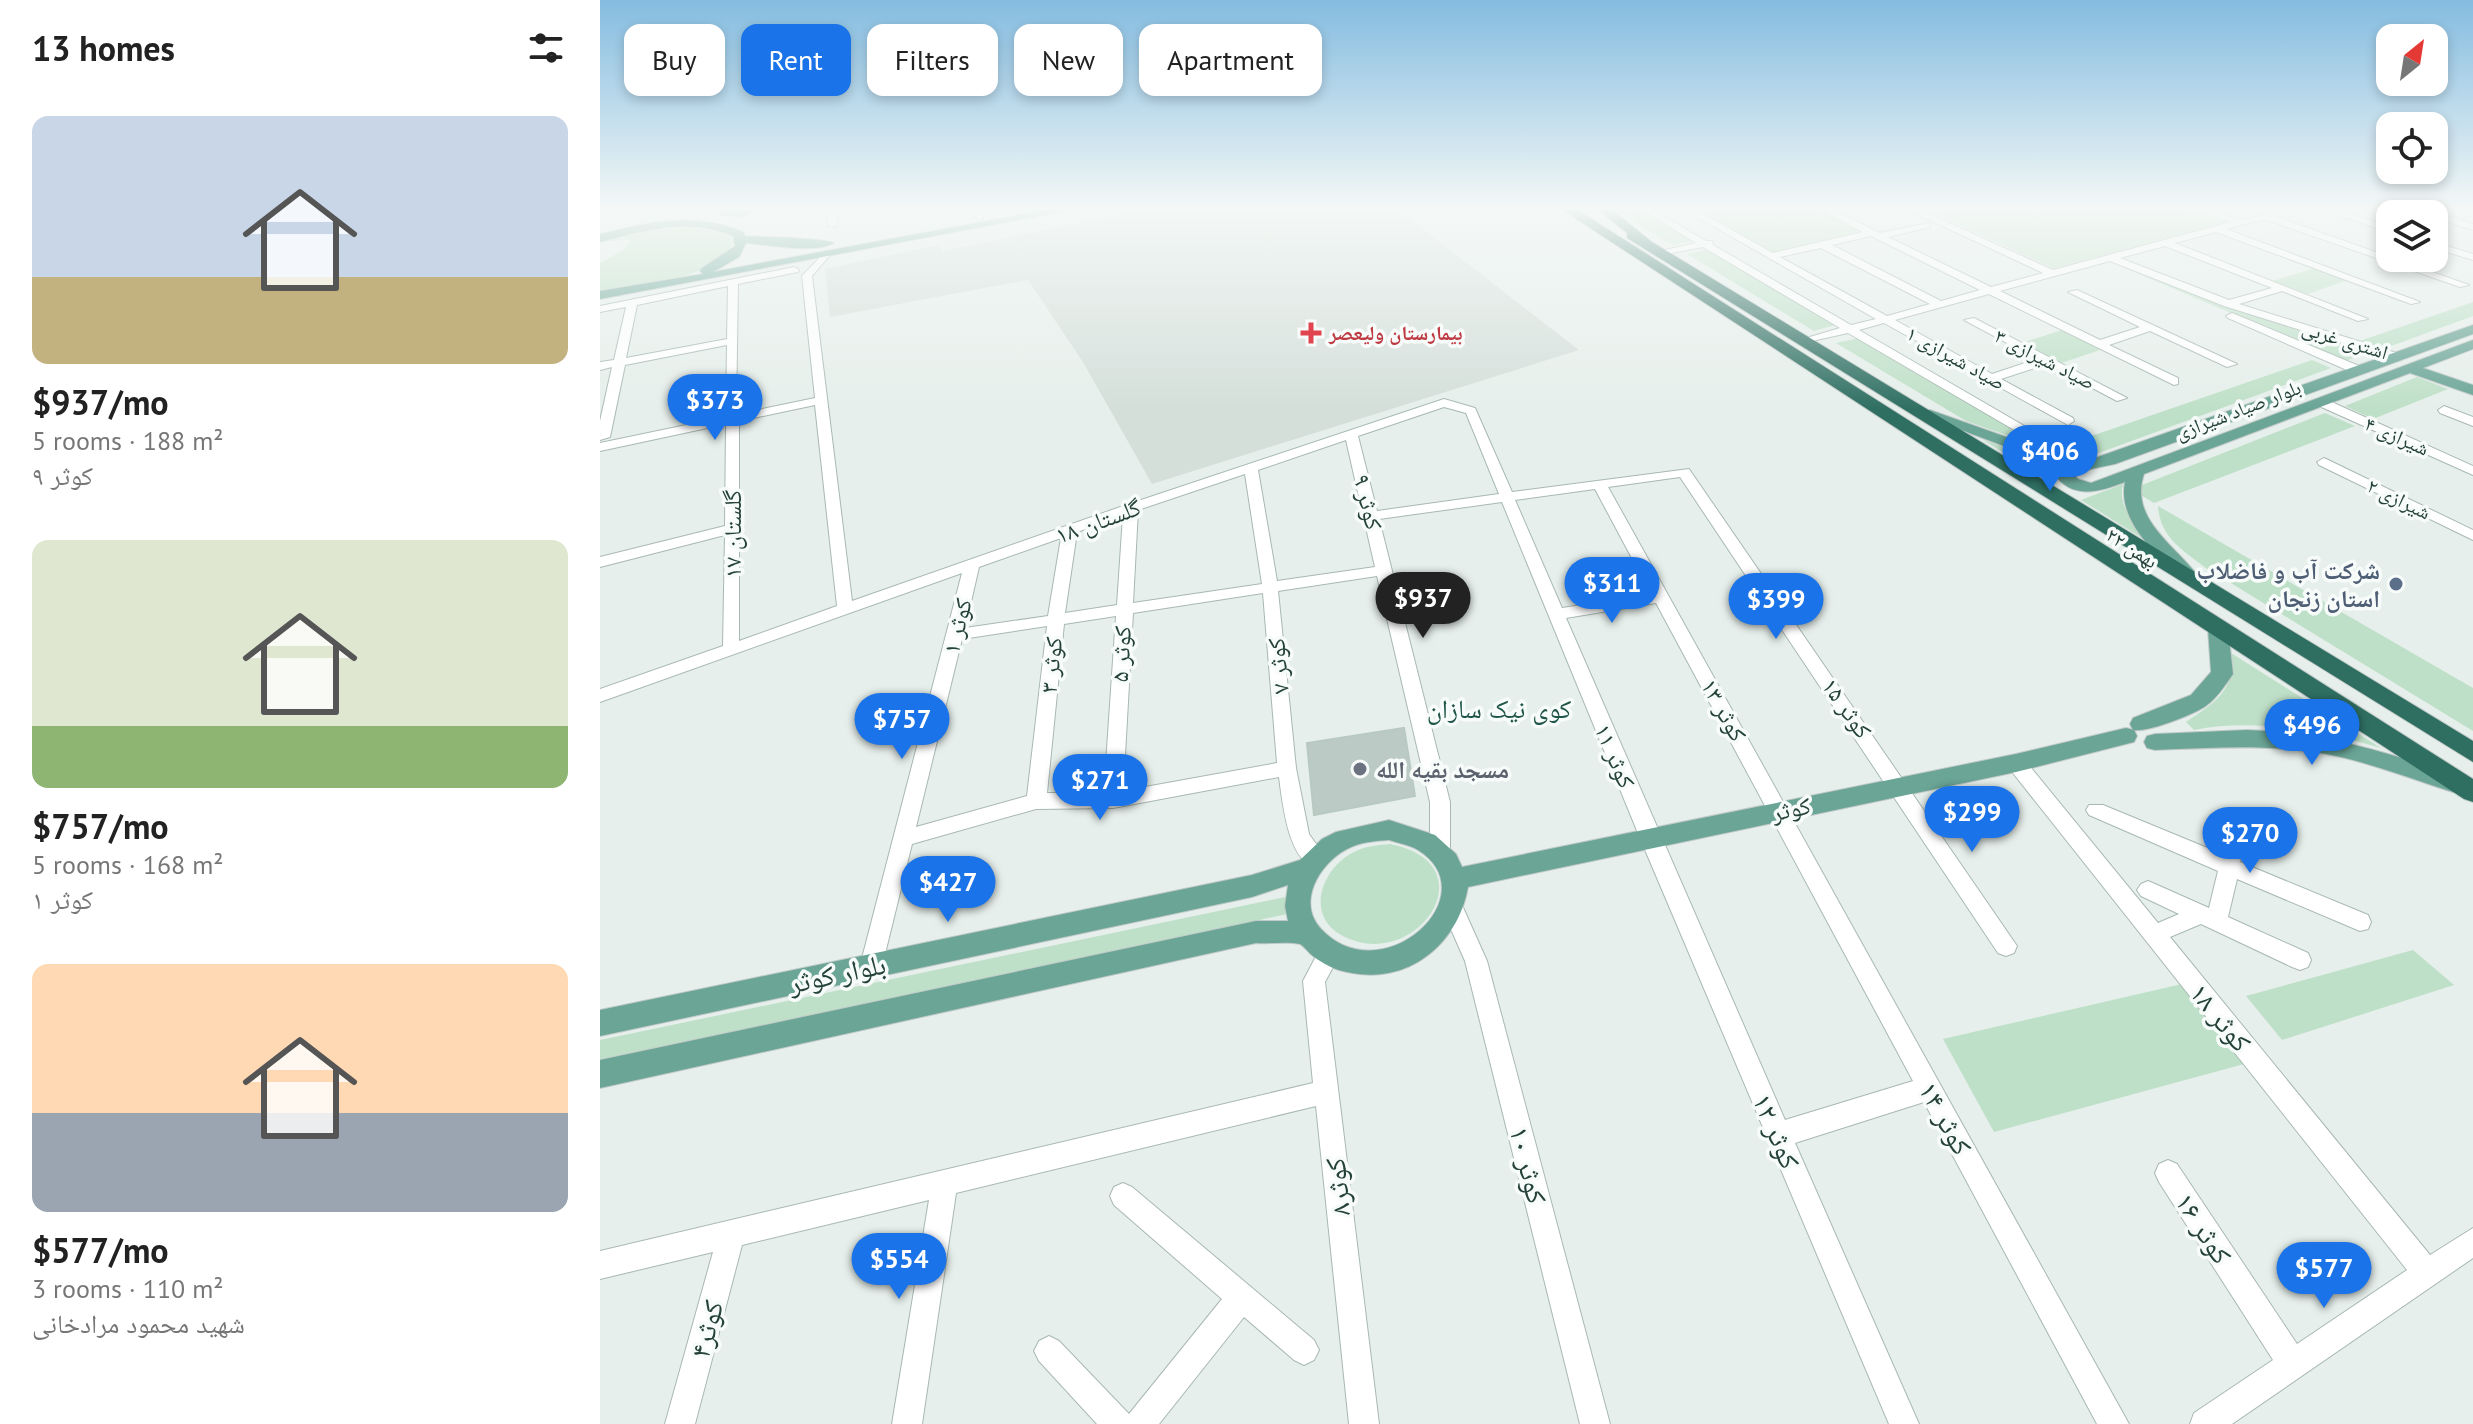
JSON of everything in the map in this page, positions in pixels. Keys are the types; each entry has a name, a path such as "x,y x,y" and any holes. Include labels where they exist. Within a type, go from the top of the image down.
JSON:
{"highway":[{"name":"۲۲ بهمن","path":"1688,275 2218,629 2471,790"},
{"name":"۲۲ بهمن","path":"1693,275 1807,341 2473,753"},
{"path":"2290,674 2317,673 2321,669 2319,658"},
{"path":"2373,728 2368,718 2374,708 2402,709"}],"main road":[{"path":"655,287 687,275"},
{"path":"600,295 716,275"},
{"name":"بلوار صیاد شیرازی","path":"2473,329 2410,363 2321,402 2093,488 2080,486 2062,474 2066,469 2109,460 2360,371 2410,363 2473,344"},
{"path":"2410,363 2473,383"},
{"path":"2410,363 2473,390"},
{"path":"1924,413 2046,455 2109,460"},
{"path":"2137,471 2131,482 2130,496 2134,511 2188,576"},
{"path":"2141,734 2199,700 2222,674 2218,629"},
{"path":"2141,734 2302,742 2373,756 2471,790"},
{"name":"کوثر","path":"1455,879 2016,763 2141,734"},
{"path":"1369,832 1408,833 1440,851 1455,879 1453,909 1444,926 1412,952 1392,960 1370,963 1348,961 1329,954 1306,933 1298,918 1296,901 1300,884 1312,863 1349,837 1369,832"},
{"name":"بلوار کوثر","path":"600,1023 1252,886 1312,863"},
{"name":"بلوار کوثر","path":"600,1074 1256,932 1306,933"}],"street":[{"path":"600,309 768,275"},
{"path":"1758,275 2028,434"},
{"name":"صیاد شیرازی ۱","path":"1806,275 2068,421"},
{"path":"1883,275 1940,305"},
{"path":"1958,275 2174,381"},
{"path":"1807,341 2048,275"},
{"name":"اشتری غربی","path":"2142,275 2360,371"},
{"name":"اشتری غربی","path":"2149,275 2410,363"},
{"path":"2250,275 2362,319"},
{"path":"2343,275 2415,302"},
{"path":"2436,275 2464,285"},
{"path":"807,276 845,610"},
{"name":"گلستان ۱۷","path":"731,650 733,283"},
{"path":"2228,304 2282,288"},
{"path":"2073,292 2231,364"},
{"path":"632,303 601,444 821,395"},
{"name":"صیاد شیرازی ۳","path":"1970,320 2121,398"},
{"path":"2099,344 2151,327"},
{"path":"600,366 732,341"},
{"path":"1991,378 2048,360"},
{"name":"شیرازی ۴","path":"2321,402 2473,471"},
{"name":"گلستان ۱۸","path":"600,696 1131,508 1444,403 1471,411 1506,496"},
{"path":"2444,410 2473,422"},
{"name":"کوثر ۹","path":"1351,435 1440,802 1440,851"},
{"name":"شیرازی ۲","path":"2324,462 2473,536"},
{"name":"کوثر ۷","path":"1251,468 1270,587 1287,768 1299,837 1312,863"},
{"name":"۱۵ کوثر","path":"1599,483 1684,472 1901,787"},
{"path":"1372,516 1599,483"},
{"name":"کوثر ۱۳","path":"1599,483 1779,812"},
{"name":"کوثر ۱۱","path":"1506,496 1650,838"},
{"name":"کوثر ۵","path":"1113,800 1131,508"},
{"path":"600,562 732,529"},
{"name":"کوثر ۳","path":"1036,801 1056,619 1070,530"},
{"name":"کوثر ۱","path":"871,966 972,566"},
{"path":"955,635 1385,570"},
{"path":"1556,614 1661,597"},
{"name":"کوثر ۱۸","path":"2016,763 2426,1272"},
{"path":"905,838 1036,801 1113,800 1287,768"},
{"path":"1901,787 2006,946"},
{"path":"2096,810 2360,922"},
{"name":"کوثر ۱۴","path":"1779,812 2114,1424"},
{"path":"2208,918 2230,866 2240,819"},
{"name":"کوثر ۱۲","path":"1650,838 1904,1424"},
{"path":"2148,890 2300,960"},
{"name":"کوثر ۱۰","path":"1453,909 1476,961 1595,1424"},
{"path":"2154,934 2208,918"},
{"name":"کوثر۸","path":"1329,954 1314,981 1364,1424"},
{"path":"1779,1135 1930,1088"},
{"path":"600,1265 944,1186 1326,1092"},
{"name":"کوثر ۱۶","path":"2168,1173 2293,1364"},
{"path":"907,1424 944,1186"},
{"path":"1123,1196 1304,1350"},
{"name":"کوثر۴","path":"680,1424 731,1235"},
{"path":"2205,1424 2473,1242"},
{"path":"1140,1424 1242,1297"},
{"path":"1049,1351 1118,1424"}],"shaded area":[{"name":"بیمارستان ولیعصر","path":"826,275 1483,275 1579,350 1152,484 1083,362 1028,280 830,317"}],"green space":[{"path":"600,275 686,275 652,284 600,292"},
{"path":"1722,275 1752,275 1835,325 1814,331"},
{"path":"2142,275 2370,353 2345,361"},
{"path":"2291,275 2335,275 2348,280 2308,294 2273,281"},
{"path":"2473,302 2473,316 2383,349 2360,341"},
{"path":"2062,330 2103,349 2061,363 2022,343"},
{"path":"1859,338 2036,442 2029,443 1966,421 1836,343"},
{"path":"2312,360 2331,368 2096,454 2048,451"},
{"path":"2417,377 2448,389 2373,419 2345,406"},
{"path":"2325,413 2355,426 2154,503 2139,494 2142,485"},
{"path":"1983,440 2051,460 2079,461 2061,462 2055,469 2037,473"},
{"path":"2123,484 2125,507 2147,541 2081,500"},
{"path":"2158,506 2473,688 2473,731 2206,568 2181,549 2168,534"},
{"path":"2231,653 2381,748 2288,728 2241,725 2194,730 2186,722 2221,695 2230,677"},
{"path":"1390,844 1420,855 1436,872 1439,892 1432,912 1416,929 1394,941 1369,944 1341,935 1323,915 1322,891 1327,879 1343,859 1354,852"},
{"path":"1285,897 1287,914 600,1064 600,1040"},
{"path":"2413,950 2454,985 2282,1040 2246,996"},
{"path":"2182,984 2244,1064 1994,1132 1943,1039"}],"building":[{"name":"مسجد بقیه الله","path":"1404,728 1415,796 1314,815 1307,743"}],"place":[{"name":"بیمارستان ولیعصر","path":"1311,333"},
{"name":"شرکت آب و فاضلاب استان زنجان","path":"2396,584"},
{"name":"مسجد بقیه الله","path":"1360,769"}],"district":[{"name":"کوی نیک سازان","path":"1499,708"}]}
